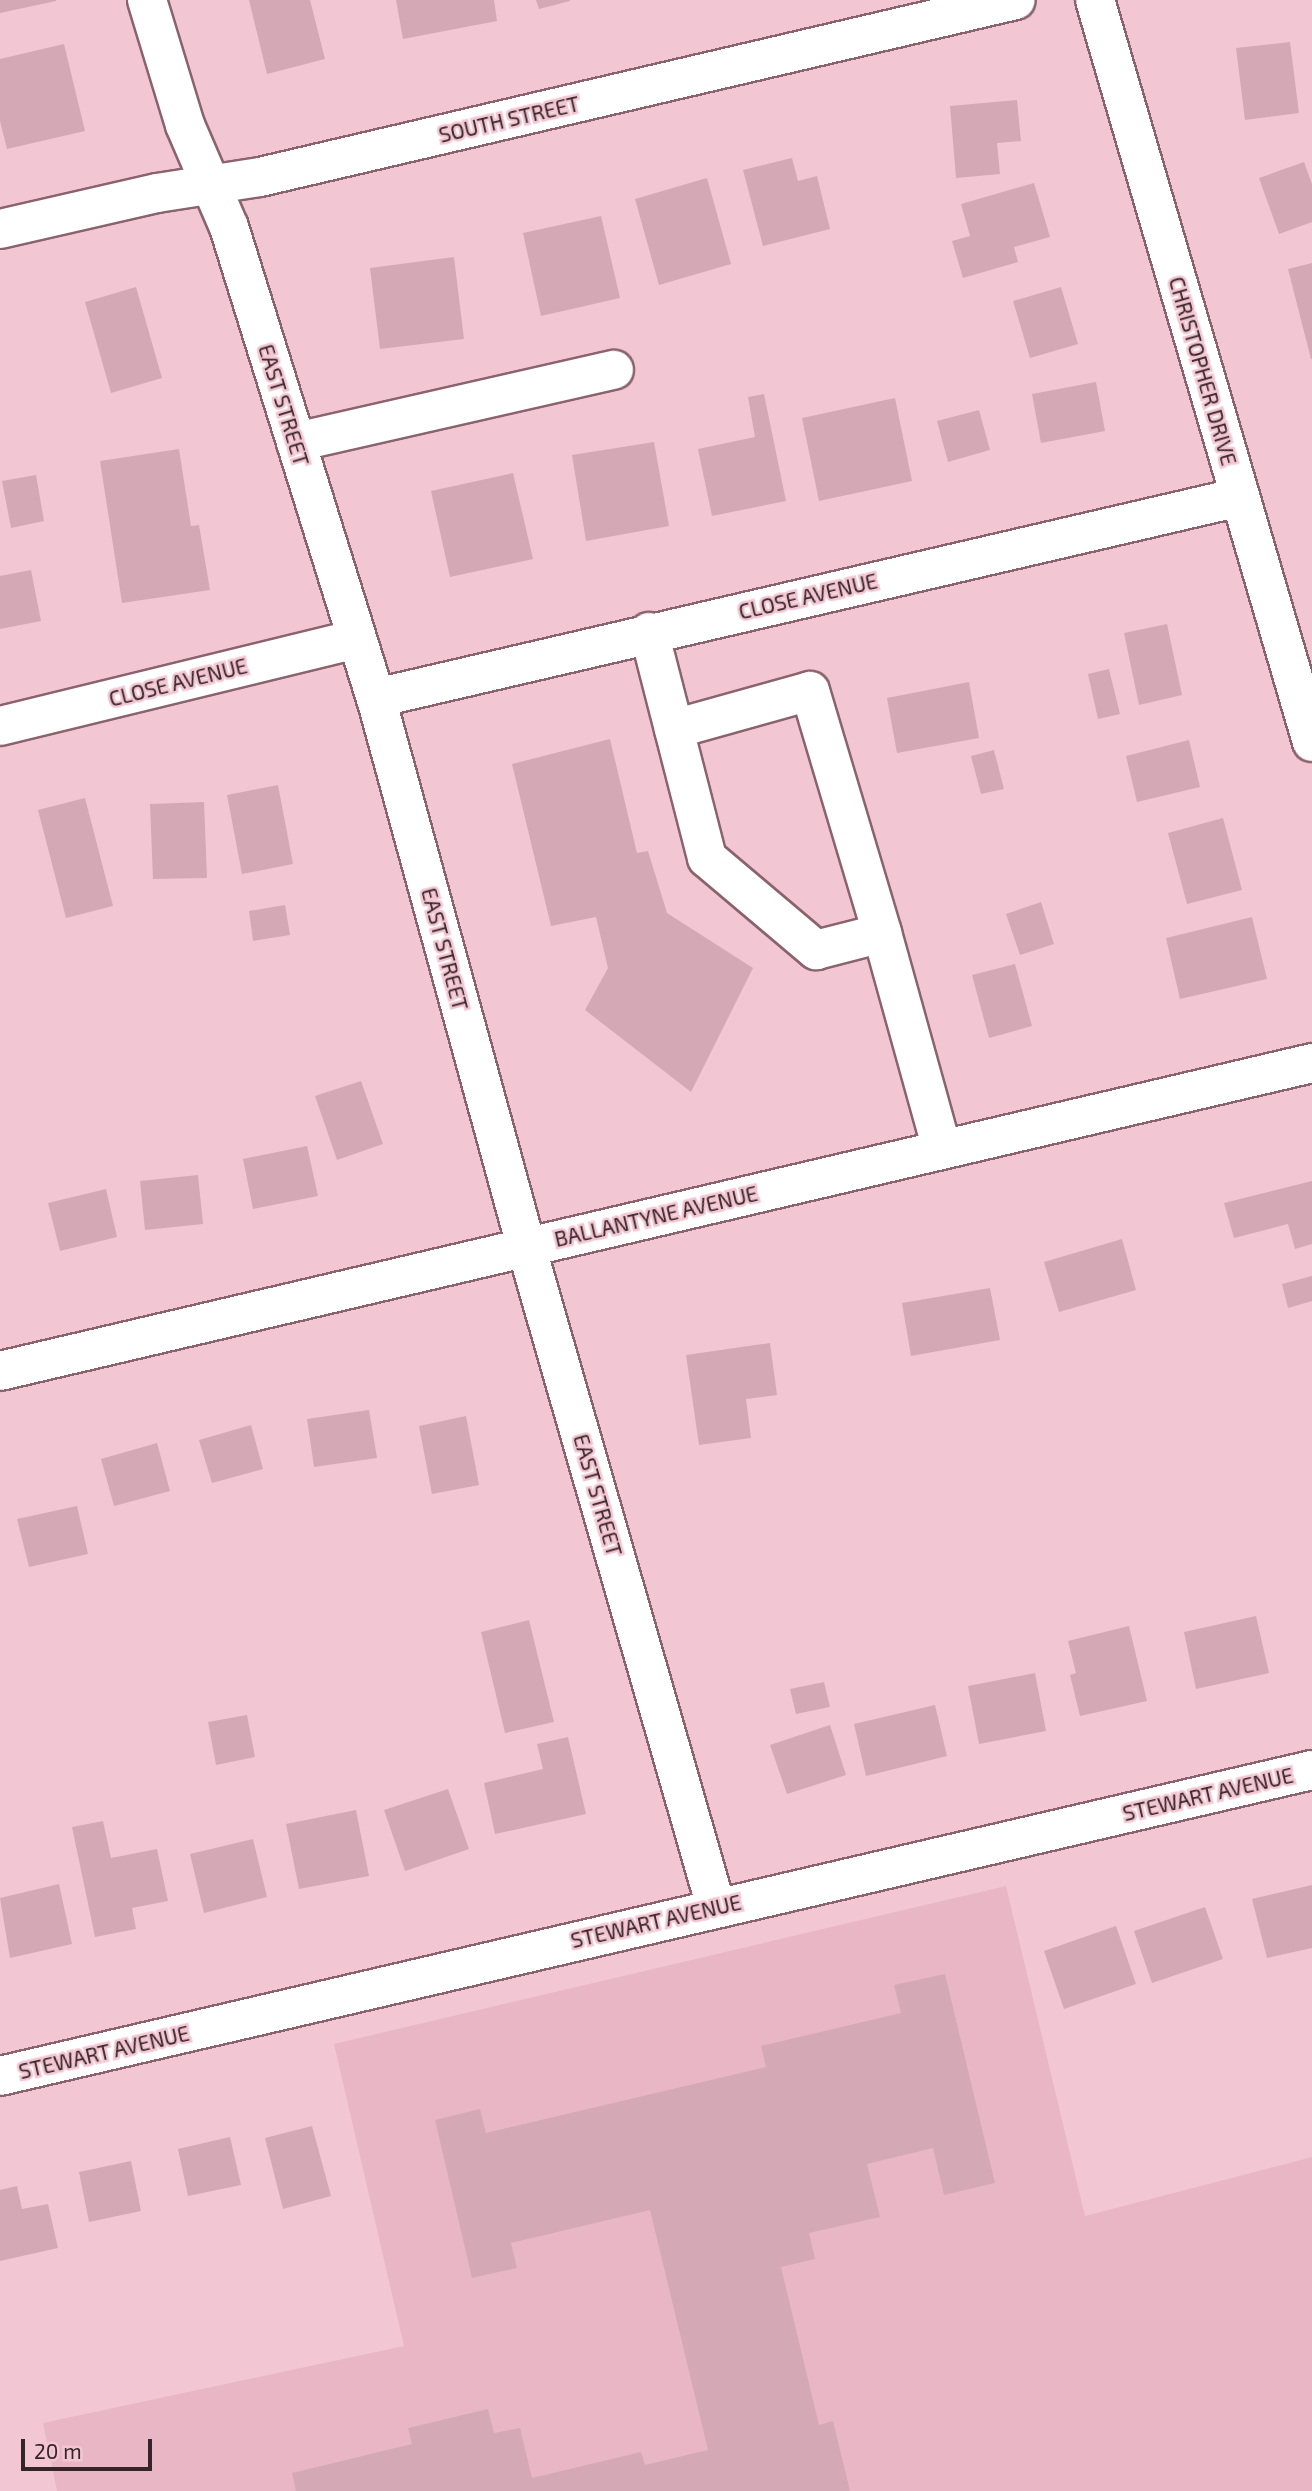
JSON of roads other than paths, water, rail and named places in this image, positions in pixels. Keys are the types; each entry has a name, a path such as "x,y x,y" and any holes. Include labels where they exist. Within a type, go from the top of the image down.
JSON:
{"street":[{"name":"EAST STREET","path":"147,0 185,125 229,227 376,698 526,1246 716,1907"},
{"name":"SOUTH STREET","path":"0,229 211,183 260,177 1016,0"},
{"name":"CHRISTOPHER DRIVE","path":"1095,0 1312,742"},
{"path":"296,442 614,370"},
{"name":"CLOSE AVENUE","path":"376,698 649,632 1240,497"},
{"path":"649,632 707,858 816,950 882,933"},
{"name":"CLOSE AVENUE","path":"0,726 357,639"},
{"path":"674,729 810,691 882,933 942,1149"},
{"name":"BALLANTYNE AVENUE","path":"0,1371 1312,1063"},
{"name":"STEWART AVENUE","path":"0,2076 1312,1770"}]}
